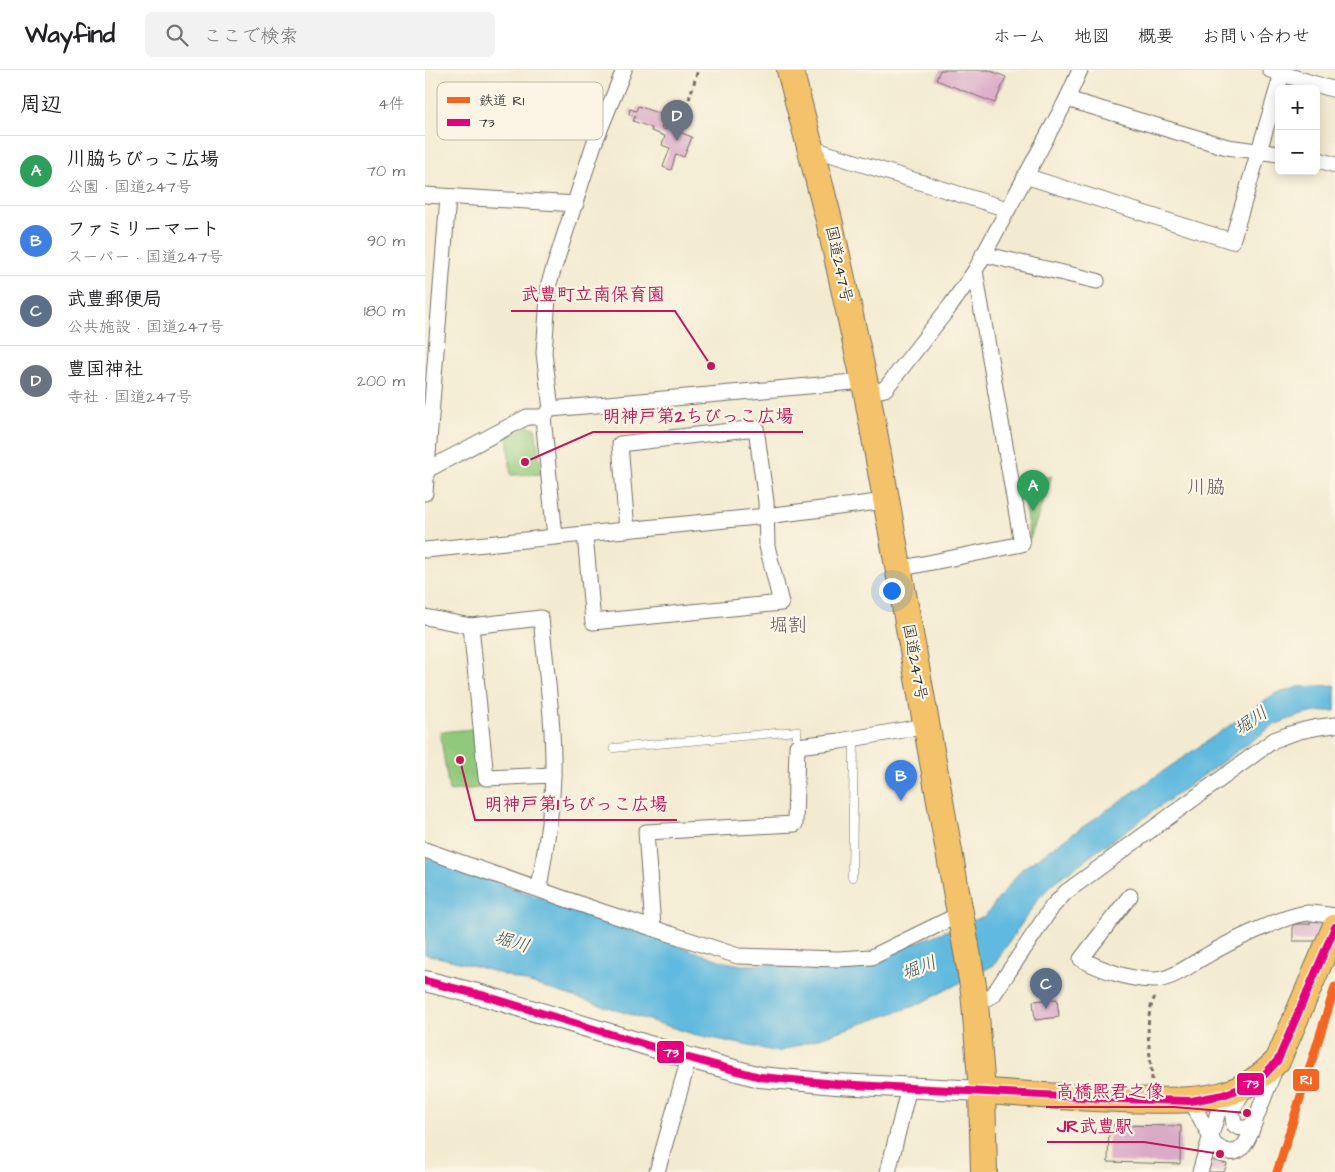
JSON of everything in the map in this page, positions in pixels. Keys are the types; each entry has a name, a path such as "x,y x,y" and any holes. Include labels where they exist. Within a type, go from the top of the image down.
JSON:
{"highway":[{"name":"国道247号","path":"790,70 830,224 865,387 975,998 982,1091 984,1172"}],"main road":[{"path":"982,1091 1119,1100 1191,1101 1223,1095 1247,1086 1264,1075 1278,1060 1335,927"}],"street":[{"path":"603,122 624,70"},
{"path":"427,471 527,417 547,413 865,387 885,389 951,305 975,270 1067,99 1080,70"},
{"path":"1025,176 1232,241 1259,152 1276,72 1335,90"},
{"path":"1067,99 1227,147 1275,154"},
{"path":"555,537 544,353 546,303 549,283 596,140"},
{"path":"810,148 1007,209"},
{"path":"1320,160 1335,165"},
{"path":"425,195 576,204"},
{"path":"425,493 448,196"},
{"path":"983,254 1097,282"},
{"path":"898,568 1022,544 975,270"},
{"path":"585,535 593,622 781,603 767,546 766,502 757,428 620,444 627,530"},
{"path":"425,550 766,516 886,501"},
{"path":"425,617 471,626 541,618 552,734 553,775 550,823 539,888"},
{"path":"471,626 486,778 553,775"},
{"path":"975,998 993,995 1052,907 1066,892 1274,740 1307,728 1335,725"},
{"path":"653,926 646,832 795,824 797,746 854,739 926,726"},
{"path":"425,850 737,956 838,959 873,957 960,918"},
{"path":"1130,896 1081,959 1095,966 1121,974 1154,980 1167,978 1224,945 1287,919 1307,913 1335,916"},
{"path":"425,981 523,1007 689,1058 760,1077 836,1084 982,1091"},
{"path":"657,1172 689,1058"},
{"path":"1191,1101 1215,1145 1221,1150 1236,1151 1244,1148 1249,1141 1278,1060"},
{"path":"1247,1086 1234,1104 1231,1118 1234,1125 1240,1128 1247,1128 1255,1124"},
{"path":"888,1172 909,1087"},
{"path":"1200,1172 1223,1095"}],"lane":[{"path":"614,748 797,731 797,746"},
{"path":"852,877 854,739"}],"path":[{"path":"682,122 698,70"},
{"path":"1152,1083 1149,1026 1152,1002 1167,978"}],"green space":[{"path":"528,426 535,428 542,474 511,475 507,437"},
{"path":"1052,476 1030,539 1021,483"},
{"path":"473,729 479,788 449,791 440,732"}],"water":[{"name":"堀川","path":"1335,685 1335,711 1311,713 1274,725 1054,882 1038,899 994,965 917,1005 778,1052 693,1034 479,967 425,954 425,857 725,962 742,965 865,962 985,916 1022,869 1275,694 1299,687"}],"building":[{"path":"940,70 988,70 1006,77 995,103 936,80"},
{"path":"638,106 666,116 661,128 666,130 667,127 692,137 684,157 676,154 671,170 663,167 670,148 662,145 665,136 651,131 652,128 633,121 635,116 629,114 630,109 636,111"},
{"path":"1310,920 1324,920 1317,941 1293,941 1293,924 1310,924"},
{"path":"1057,999 1059,1017 1035,1020 1033,1001"},
{"path":"1109,1125 1181,1126 1180,1164 1108,1162"},
{"path":"1212,1160 1227,1164 1224,1172 1208,1172"}],"rail line":[{"name":"R1","path":"1277,1172 1335,987"}],"transit line":[{"name":"73","path":"425,981 485,996 689,1058 760,1077 836,1084 1191,1101 1223,1095 1247,1086 1264,1075 1278,1060 1335,927"}],"place":[{"name":"豊国神社","path":"677,141"},
{"name":"武豊町立南保育園","path":"711,366"},
{"name":"明神戸第2ちびっこ広場","path":"525,462"},
{"name":"川脇ちびっこ広場","path":"1033,511"},
{"name":"明神戸第1ちびっこ広場","path":"460,760"},
{"name":"ファミリーマート","path":"901,801"},
{"name":"武豊郵便局","path":"1046,1009"},
{"name":"高橋煕君之像","path":"1247,1113"},
{"name":"JR武豊駅","path":"1220,1154"}],"district":[{"name":"川脇","path":"1206,487"},
{"name":"堀割","path":"788,625"}]}
